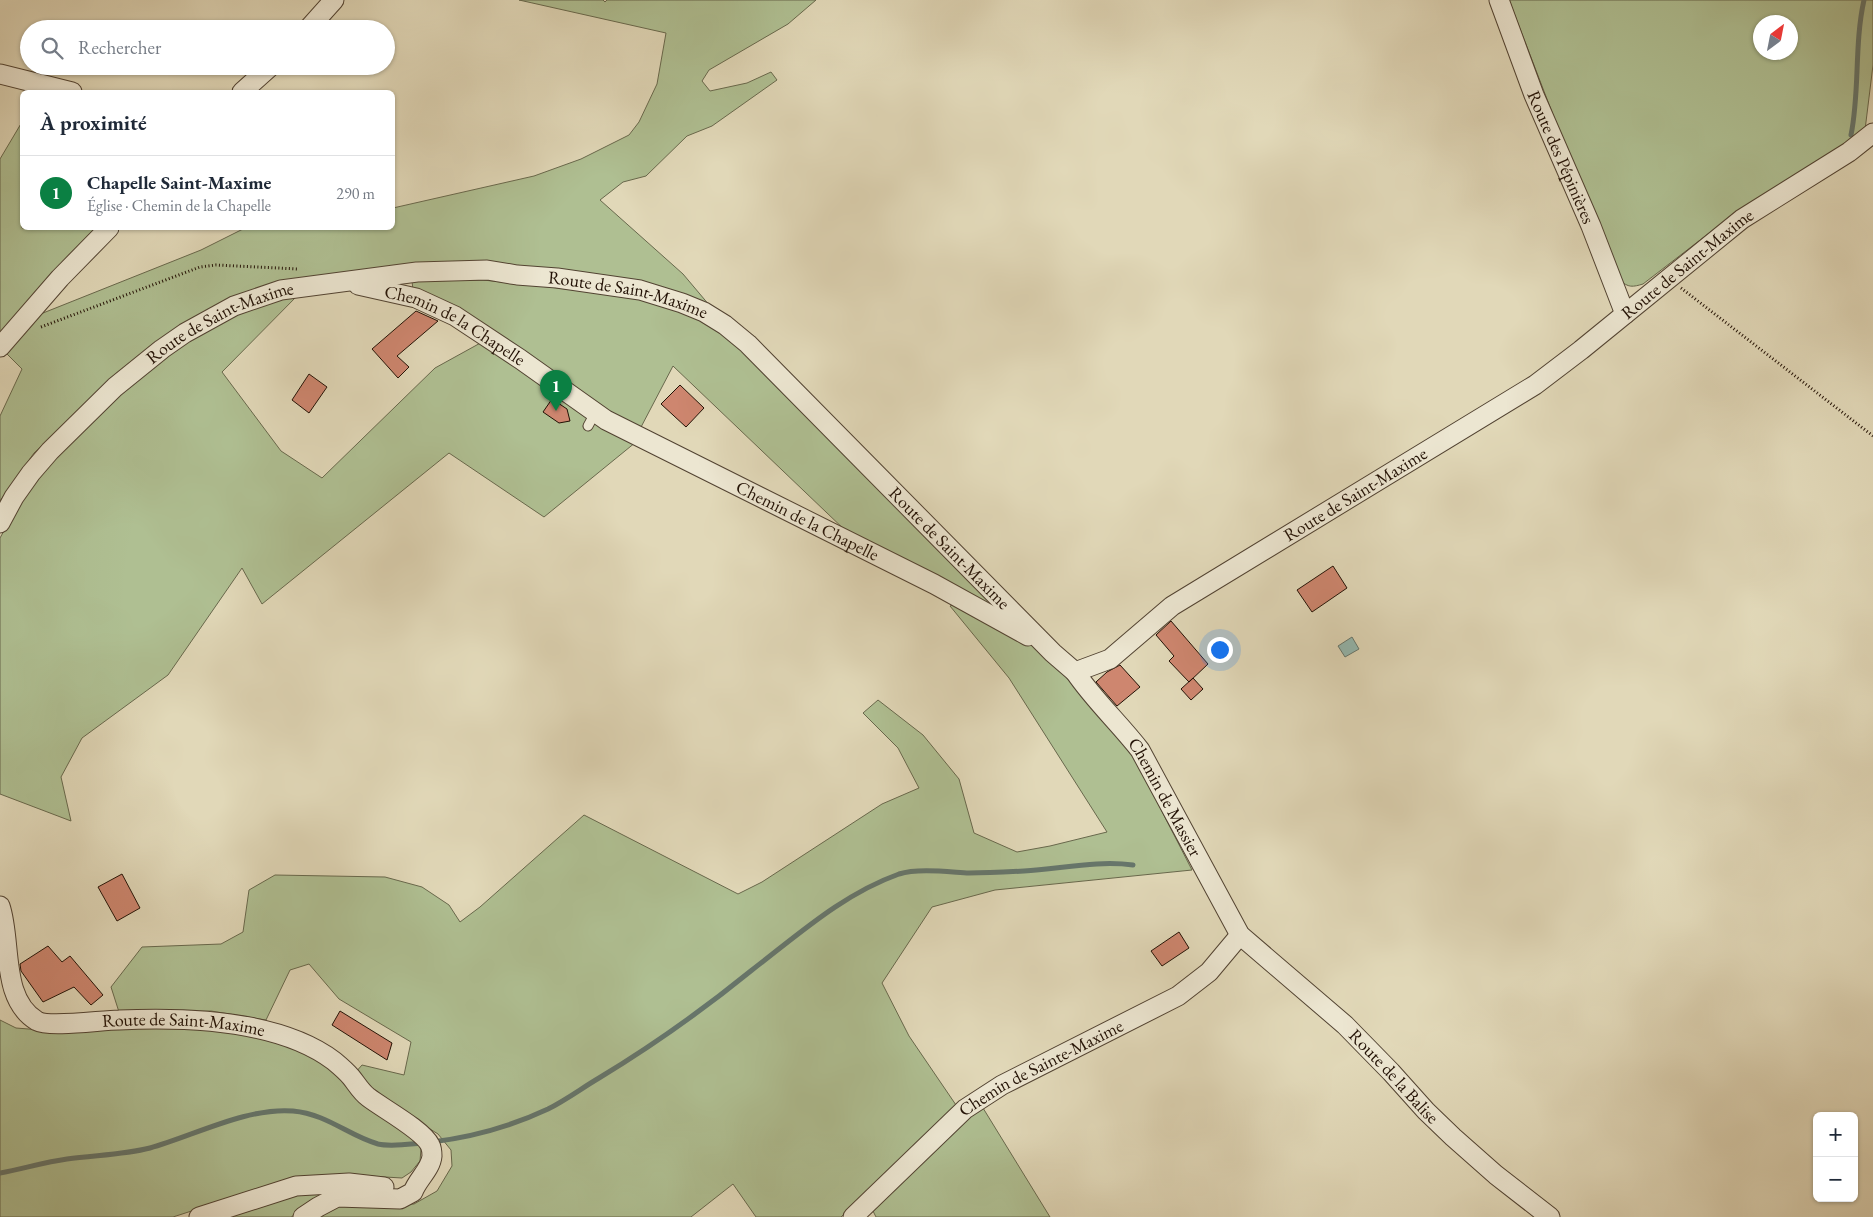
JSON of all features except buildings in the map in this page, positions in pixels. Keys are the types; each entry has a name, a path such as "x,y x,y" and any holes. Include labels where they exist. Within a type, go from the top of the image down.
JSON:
{"street":[{"path":"316,20 334,0"},
{"name":"Route des Pépinières","path":"1500,0 1534,95 1591,226 1625,314"},
{"path":"0,74 64,90"},
{"path":"244,90 262,75"},
{"name":"Route de Saint-Maxime","path":"0,523 14,497 50,450 115,387 185,333 234,306 253,298 281,290 417,272 487,270 598,283 640,290 704,312 725,325 748,344 1074,672 1110,659 1172,606 1535,385 1742,219 1849,152 1873,133"},
{"path":"0,347 60,278 107,230"},
{"name":"Chemin de la Chapelle","path":"345,282 416,298 455,316 528,364 592,419 606,420 934,584 1047,646"},
{"name":"Chemin de Massier","path":"1074,672 1087,690 1123,728 1140,750 1240,934"},
{"name":"Route de Saint-Maxime","path":"0,906 4,919 10,982 22,1007 37,1021 56,1023 177,1020 240,1025 272,1032 310,1046 334,1061 350,1075 365,1095 426,1140 432,1156 430,1164 415,1184"},
{"name":"Chemin de Sainte-Maxime","path":"853,1217 966,1109 1002,1085 1178,996 1209,972 1240,934"},
{"name":"Route de la Balise","path":"1240,934 1345,1025 1453,1137 1496,1175 1550,1217"},
{"path":"199,1217 296,1186 349,1183 399,1188 415,1184"},
{"path":"302,1217 338,1198 400,1199 412,1192 415,1184"}],"path":[{"path":"14,330 25,333 200,267 216,265 307,270"},
{"path":"1668,279 1873,436"}],"green space":[{"path":"519,0 603,0 605,2 607,0 816,0 788,24 709,70 702,81 710,91 747,83 771,72 777,80 712,126 687,136 646,176 623,182 600,200 683,274 710,306 485,265 254,292 83,406 34,453 0,501 0,416 22,369 2,349 33,317 201,250 241,230 395,230 395,208 534,176 581,159 629,135 639,122 657,84 666,33"},
{"path":"1509,0 1873,0 1873,65 1865,130 1795,176 1743,207 1643,284 1631,286 1620,280 1578,180"},
{"path":"20,125 20,230 99,230 0,338 0,159"},
{"path":"483,280 651,298 718,327 1022,628 848,533 673,366 640,429 610,415 413,290 412,281"},
{"path":"298,295 222,372 281,451 322,478 435,368 484,341 636,442 544,517 449,453 262,604 242,568 168,675 82,738 61,777 71,821 0,794 0,538 21,500 55,453 138,378 210,326 262,301"},
{"path":"958,603 1033,646 1061,670 1130,749 1192,870 995,890 932,907 882,983 909,1036 956,1105 841,1217 756,1217 733,1184 691,1217 314,1217 331,1207 352,1204 414,1204 437,1191 452,1166 451,1150 438,1134 381,1098 355,1073 362,1065 404,1075 411,1042 339,999 309,964 290,970 266,1020 211,1011 119,1012 111,987 142,947 221,944 243,932 249,890 275,875 385,877 422,887 449,905 460,922 480,907 584,815 738,894 762,882 882,804 919,788 898,748 863,713 878,700 923,735 959,779 974,833 1017,852 1107,832 1009,678 950,606"},
{"path":"0,1020 16,1028 41,1030 202,1027 249,1031 310,1052 416,1138 421,1149 420,1161 411,1172 402,1178 351,1175 284,1181 173,1217 0,1217"},
{"path":"983,1108 1050,1217 876,1217 871,1207 963,1121"},
{"path":"329,1190 332,1195 291,1217 215,1217 305,1192"}],"water":[{"path":"1352,637 1359,649 1345,657 1338,646"}],"waterway":[{"path":"1851,135 1854,118 1859,34 1864,0"},
{"path":"432,1142 477,1134 506,1126 561,1102 677,1027 822,916 859,892 899,874 924,871 1010,872 1078,865 1133,865"},
{"path":"0,1173 59,1160 119,1154 150,1148 239,1118 276,1111 293,1111 317,1116 378,1144 424,1143"}],"place":[{"name":"Chapelle Saint-Maxime","path":"556,411"}]}
